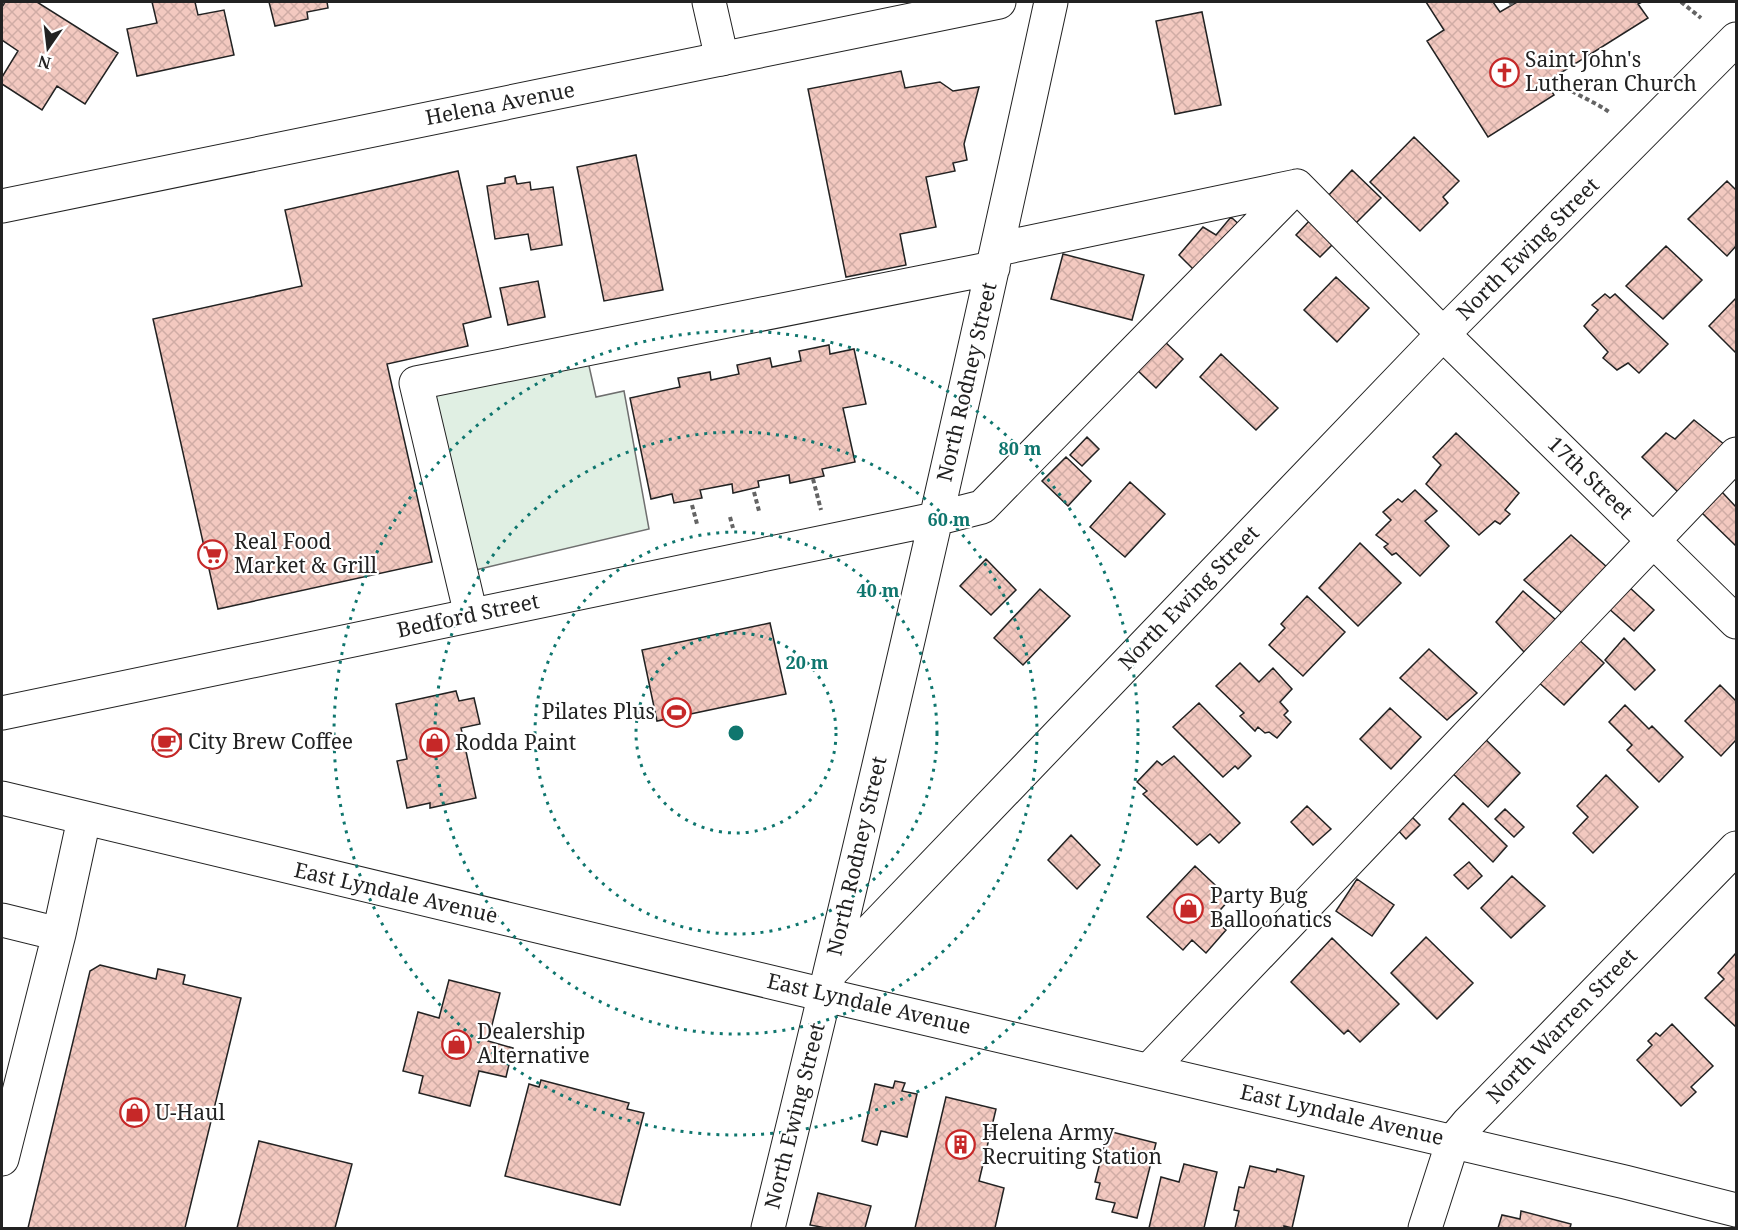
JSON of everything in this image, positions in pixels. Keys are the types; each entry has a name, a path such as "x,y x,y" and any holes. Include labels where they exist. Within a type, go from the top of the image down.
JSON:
{"main road":[{"path":"709,2 722,59"},
{"name":"Helena Avenue","path":"2,206 999,2"},
{"name":"North Rodney Street","path":"827,984 996,259 1051,2"},
{"name":"North Ewing Street","path":"768,1228 827,984 1443,334 1737,39"},
{"path":"471,615 416,383 996,259 1297,186"},
{"name":"17th Street","path":"1297,186 1443,334 1737,622"},
{"name":"Bedford Street","path":"2,713 935,519 982,507 1297,186"},
{"path":"1149,1070 1737,454"},
{"name":"East Lyndale Avenue","path":"2,798 84,819 827,984 1149,1070 1737,1210"},
{"path":"2,1159 59,934 84,819"},
{"name":"North Warren Street","path":"1425,1228 1453,1141 1494,1095 1737,848"},
{"path":"2,920 59,934"}],"path":[{"path":"1681,2 1701,18"},
{"path":"1560,82 1610,112"},
{"path":"754,492 759,511"},
{"path":"692,505 697,524"}],"green space":[{"path":"587,357 596,397 624,391 649,529 467,572 426,389"}],"building":[{"path":"5,2 37,2 118,53 85,104 57,86 42,110 2,84 2,77 18,51 2,40 2,7"},
{"path":"152,2 195,2 198,15 224,10 234,55 137,76 127,29 157,23"},
{"path":"269,2 327,2 328,8 307,12 308,19 275,26"},
{"name":"Saint John's Lutheran Church","path":"1426,2 1493,2 1500,12 1517,2 1642,2 1638,4 1648,18 1546,82 1554,95 1488,137 1427,41 1444,30"},
{"path":"1202,12 1221,105 1175,114 1156,21"},
{"path":"901,71 905,88 940,82 953,91 979,87 964,144 967,160 953,163 955,171 926,177 936,227 900,234 906,265 846,277 808,89"},
{"path":"1414,137 1459,181 1443,197 1448,203 1420,231 1370,182"},
{"path":"636,155 663,290 604,301 577,167"},
{"path":"1352,170 1381,198 1355,224 1327,197"},
{"path":"458,171 491,317 463,324 468,346 387,364 432,562 218,609 153,319 302,286 285,210"},
{"path":"515,176 517,184 530,182 531,190 553,187 562,245 531,250 528,234 495,239 487,186 505,183 505,178"},
{"path":"1727,181 1736,190 1736,246 1727,256 1688,219"},
{"path":"1231,217 1243,228 1201,277 1179,255 1203,227 1216,235"},
{"path":"1312,218 1337,240 1320,257 1296,235"},
{"path":"1666,246 1702,280 1663,319 1626,286"},
{"path":"1063,254 1144,275 1132,320 1051,299"},
{"path":"1336,277 1369,308 1337,342 1304,310"},
{"path":"538,281 545,317 508,325 500,288"},
{"path":"1605,294 1610,298 1615,294 1668,344 1639,373 1628,363 1617,370 1603,358 1608,352 1584,326 1598,310 1592,305"},
{"path":"1736,298 1736,353 1709,326"},
{"path":"1163,340 1183,359 1156,388 1136,369"},
{"path":"829,345 830,354 854,349 866,404 843,408 855,462 822,469 824,476 790,483 789,475 758,481 759,487 733,493 732,484 700,490 702,498 674,503 672,494 651,499 630,398 680,387 678,378 710,372 711,380 739,374 737,365 770,358 772,367 801,361 799,351"},
{"path":"1221,354 1278,408 1256,430 1200,377"},
{"path":"1694,420 1725,445 1680,494 1642,457 1666,433 1675,439"},
{"path":"1456,433 1519,493 1505,510 1510,514 1500,524 1495,521 1479,535 1426,484 1441,465 1433,457"},
{"path":"1087,437 1099,449 1082,466 1070,455"},
{"path":"1066,457 1091,481 1068,506 1042,481"},
{"path":"1130,482 1165,514 1125,557 1090,527"},
{"path":"1415,490 1437,511 1425,521 1449,546 1420,576 1396,553 1392,555 1384,547 1388,544 1376,535 1391,520 1383,512 1398,499 1402,502"},
{"path":"1722,492 1736,507 1736,546 1702,513"},
{"path":"1571,535 1608,568 1562,613 1524,580"},
{"path":"1360,543 1401,583 1358,626 1319,588"},
{"path":"986,559 1016,590 991,615 960,586"},
{"path":"1628,586 1654,610 1634,631 1607,607"},
{"path":"1040,589 1070,616 1023,665 994,638"},
{"path":"1523,591 1556,620 1524,652 1496,622"},
{"path":"1307,596 1345,632 1303,676 1269,645 1285,628 1281,624"},
{"path":"770,623 786,694 657,721 642,650"},
{"path":"1576,637 1604,663 1564,705 1536,680"},
{"path":"1624,638 1655,670 1635,690 1605,660"},
{"path":"1429,649 1477,693 1447,720 1400,678"},
{"path":"1240,663 1259,682 1273,668 1292,689 1280,702 1288,711 1284,715 1291,722 1277,738 1258,727 1255,731 1240,716 1244,713 1216,686"},
{"path":"1720,685 1736,701 1736,740 1721,756 1685,721"},
{"name":"Rodda Paint","path":"456,691 459,701 474,698 480,724 461,728 476,798 430,808 430,803 407,808 397,761 407,759 396,704"},
{"path":"1199,703 1251,756 1238,769 1235,766 1223,777 1173,727"},
{"path":"1625,705 1649,729 1652,726 1683,757 1659,782 1627,750 1632,745 1609,722"},
{"path":"1390,708 1421,737 1391,769 1360,739"},
{"name":"City Brew Coffee","path":"181,734 181,749 153,750 153,735"},
{"path":"1481,735 1520,773 1488,807 1448,769"},
{"path":"1174,756 1240,823 1219,843 1210,834 1197,845 1143,794 1147,791 1137,782 1157,761 1162,765"},
{"path":"1606,775 1638,807 1593,853 1573,833 1588,817 1577,806"},
{"path":"1463,803 1507,846 1493,862 1449,819"},
{"path":"1307,806 1331,829 1313,845 1291,822"},
{"path":"1505,809 1524,827 1514,837 1495,819"},
{"path":"1410,815 1420,825 1406,839 1396,828"},
{"path":"1071,835 1100,865 1077,889 1048,860"},
{"path":"1469,862 1482,876 1468,889 1454,875"},
{"name":"Party Bug Balloonatics","path":"1195,866 1230,899 1213,918 1226,930 1206,953 1192,940 1183,950 1147,917"},
{"path":"1512,876 1545,906 1511,938 1481,908"},
{"path":"1357,879 1394,905 1372,936 1336,911"},
{"path":"1426,937 1473,983 1437,1019 1391,973"},
{"path":"1332,938 1399,1004 1360,1042 1348,1030 1344,1034 1291,982"},
{"path":"1736,953 1736,1027 1705,998 1724,979 1718,973"},
{"name":"U-Haul","path":"100,965 156,979 158,969 185,975 183,984 241,998 185,1228 28,1228 90,971"},
{"name":"Dealership Alternative","path":"449,980 500,993 488,1041 513,1048 506,1077 479,1071 470,1106 419,1093 423,1076 403,1071 418,1012 439,1018"},
{"path":"1672,1024 1713,1066 1691,1087 1696,1092 1681,1106 1637,1060 1652,1045 1648,1041 1656,1033 1660,1036"},
{"path":"541,1080 629,1103 627,1109 644,1113 620,1205 505,1176 529,1084 539,1087"},
{"path":"895,1081 905,1083 902,1091 917,1094 907,1137 881,1131 877,1145 862,1141 875,1084 893,1088"},
{"name":"Helena Army Recruiting Station","path":"946,1097 996,1109 979,1181 1004,1188 995,1228 915,1228"},
{"path":"1108,1131 1156,1143 1137,1218 1112,1212 1115,1203 1096,1199 1100,1183 1095,1182"},
{"path":"259,1141 352,1164 335,1228 237,1228"},
{"path":"1184,1164 1217,1172 1204,1228 1149,1228 1161,1177 1179,1182"},
{"path":"1250,1166 1276,1172 1277,1169 1304,1176 1292,1228 1284,1226 1284,1228 1235,1228 1239,1211 1234,1210 1239,1187 1244,1188"},
{"path":"818,1193 871,1206 865,1228 826,1228 810,1225"},
{"path":"1521,1211 1571,1224 1570,1228 1498,1228 1502,1215 1520,1219"}],"place":[{"name":"Saint John's Lutheran Church","path":"1504,72"},
{"name":"Real Food Market & Grill","path":"213,554"},
{"name":"Pilates Plus","path":"676,712"},
{"name":"City Brew Coffee","path":"167,742"},
{"name":"Rodda Paint","path":"434,743"},
{"name":"Party Bug Balloonatics","path":"1189,908"},
{"name":"Dealership Alternative","path":"456,1044"},
{"name":"U-Haul","path":"134,1113"},
{"name":"Helena Army Recruiting Station","path":"961,1145"}]}
